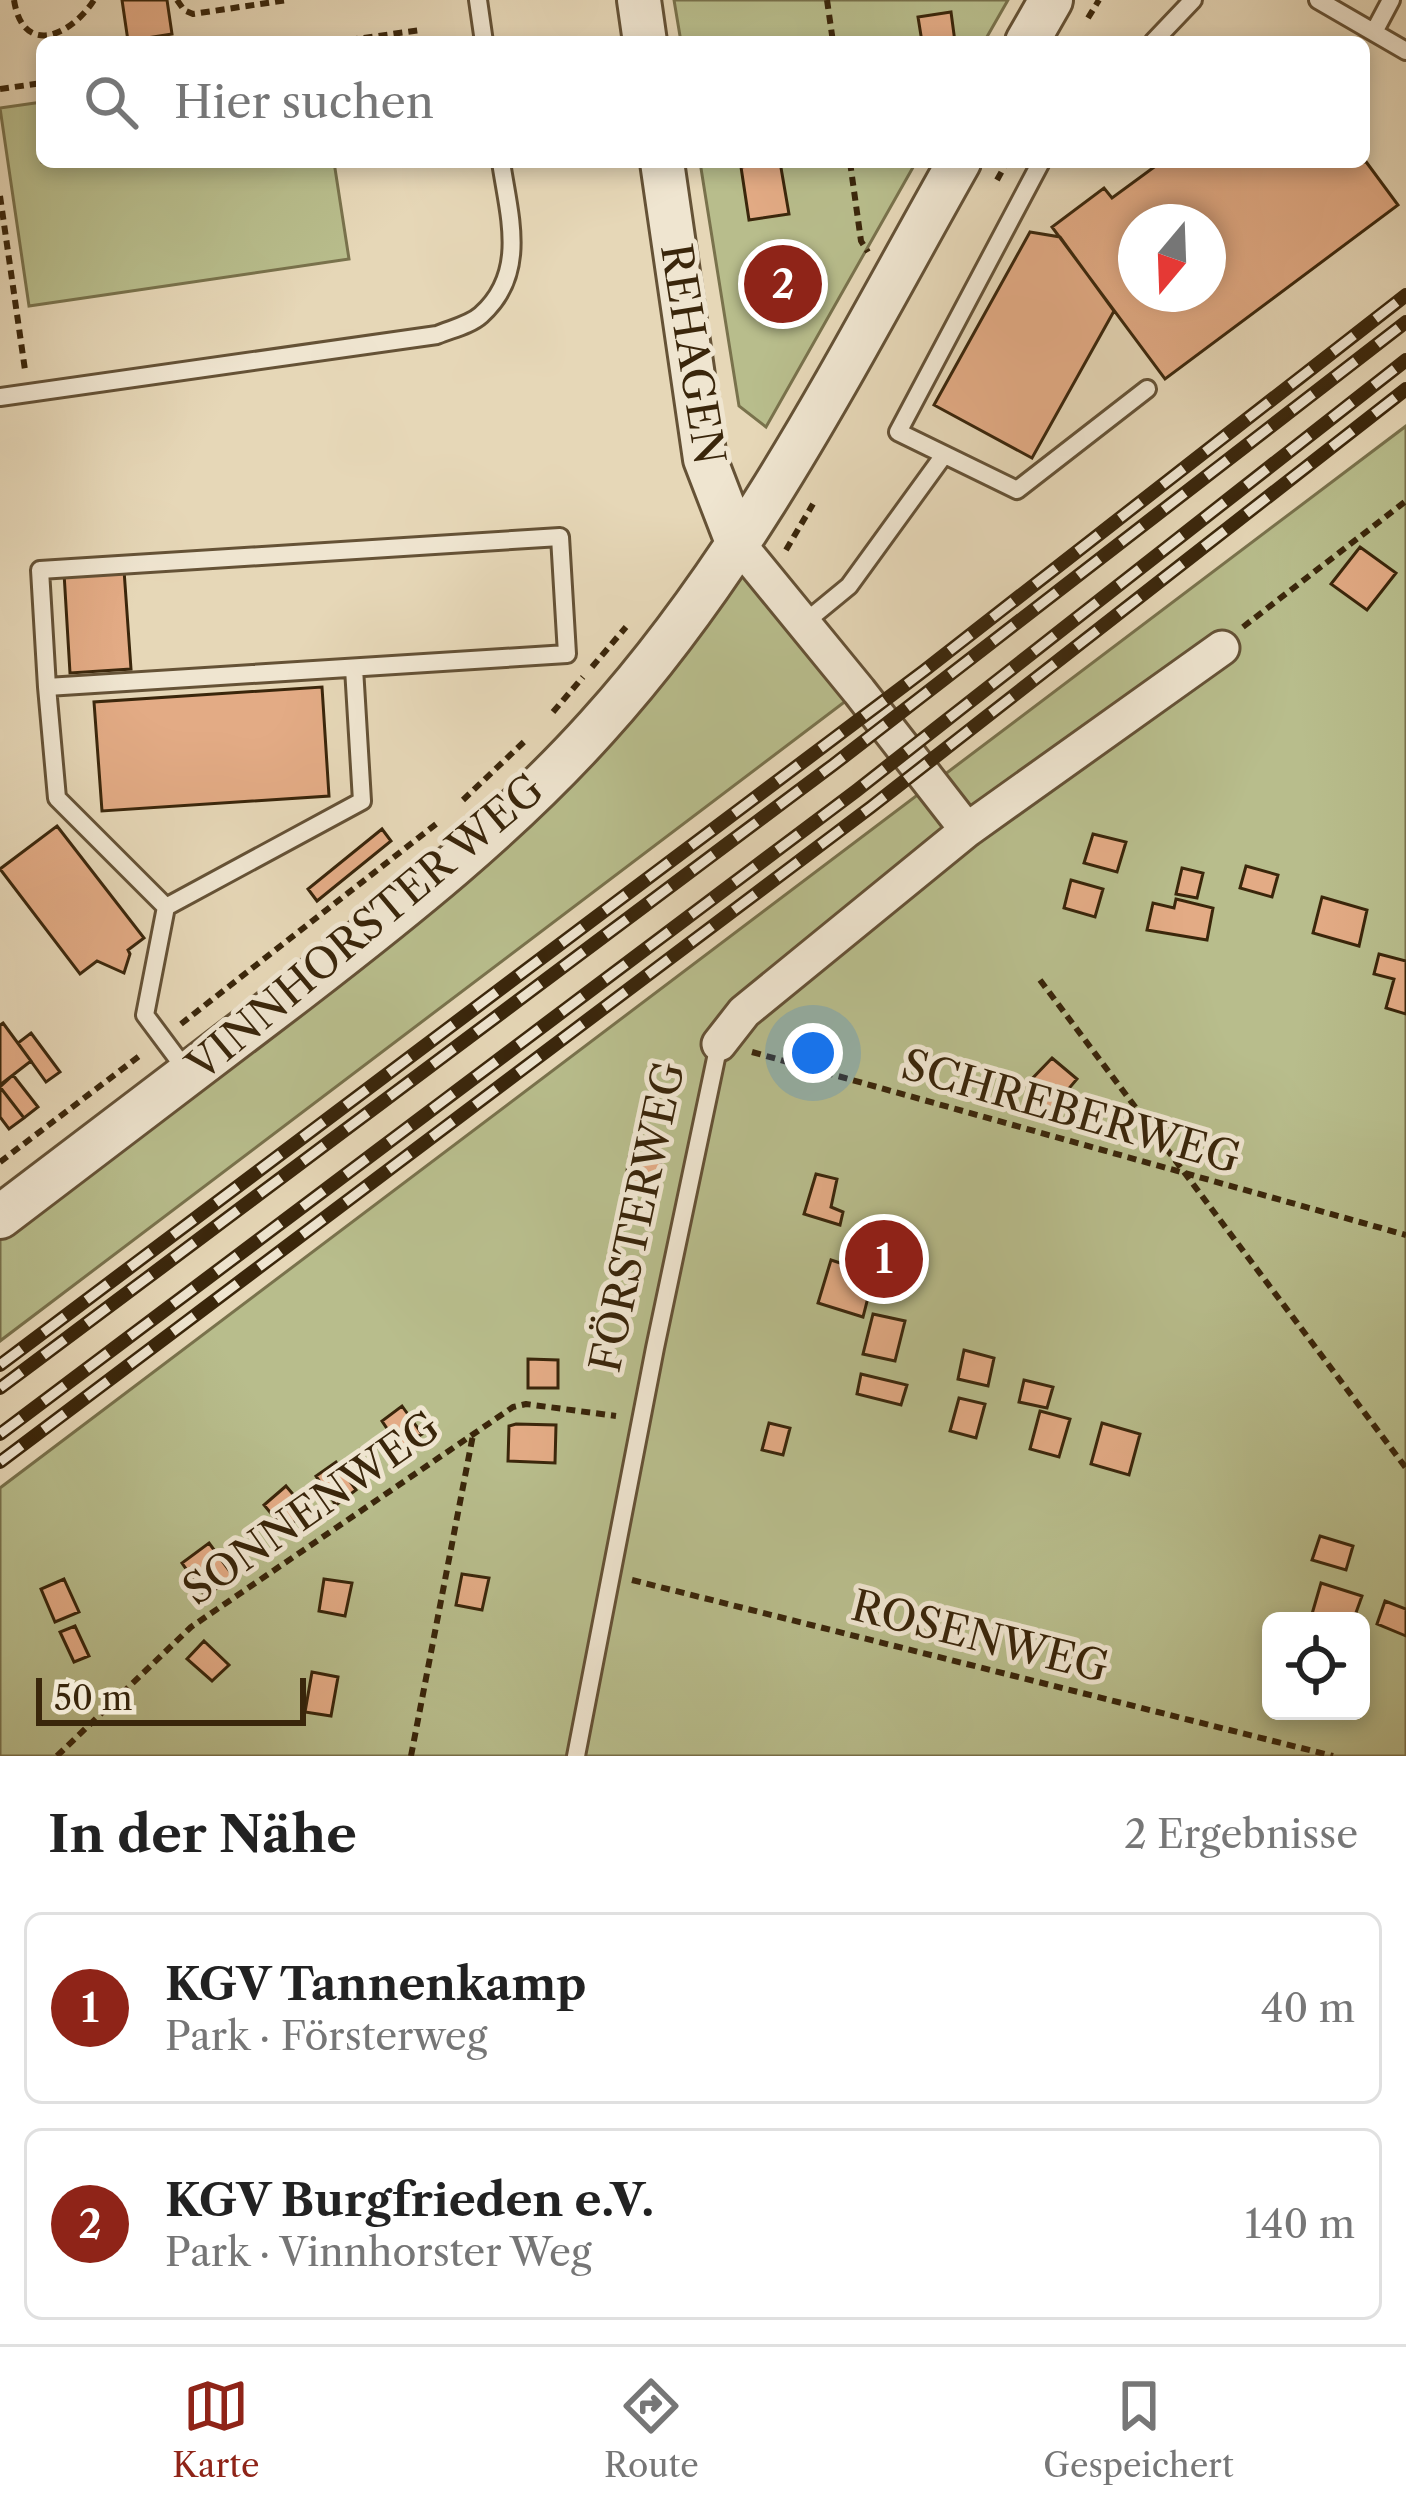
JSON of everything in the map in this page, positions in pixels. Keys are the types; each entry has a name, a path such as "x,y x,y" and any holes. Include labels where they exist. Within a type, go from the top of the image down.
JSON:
{"street":[{"path":"639,0 644,36"},
{"path":"1031,36 1051,0"},
{"name":"REHAGEN","path":"663,168 705,460 737,542"},
{"name":"VINNHORSTER WEG","path":"0,1216 459,861 597,728 655,658 792,457 956,168"},
{"path":"737,542 967,830"},
{"name":"FÖRSTERWEG","path":"719,1044 744,1012 967,830 1222,648"}],"lane":[{"path":"478,0 483,36"},
{"path":"1159,36 1192,0"},
{"path":"1318,0 1406,51"},
{"path":"1374,32 1391,0"},
{"path":"0,397 437,335 479,317 505,286 514,250 503,168"},
{"path":"1038,168 898,432 1017,490 1147,389"},
{"path":"804,623 849,586 944,455"},
{"path":"47,687 567,654 560,537 40,570 47,687 57,798 166,907"},
{"path":"166,907 362,801 354,668"},
{"path":"166,907 145,1015 188,1073"},
{"name":"FÖRSTERWEG","path":"576,1756 641,1419 646,1346 719,1044"}],"path":[{"path":"14,0 21,22 33,34 47,36 67,30 94,0"},
{"path":"177,0 193,14 287,0"},
{"path":"827,0 832,36"},
{"path":"378,36 422,30"},
{"path":"0,89 36,84"},
{"path":"851,168 861,241 872,260"},
{"path":"0,196 28,393"},
{"path":"1222,648 1406,501"},
{"path":"542,725 630,622"},
{"path":"0,1162 448,814 526,740"},
{"path":"1040,980 1406,1468"},
{"name":"SCHREBERWEG","path":"719,1044 1406,1234"},
{"name":"SONNENWEG","path":"57,1756 191,1628 513,1407 526,1404 641,1419"},
{"path":"411,1756 473,1432"},
{"name":"ROSENWEG","path":"613,1575 1333,1756"}],"green space":[{"path":"674,0 1008,0 987,36 680,36"},
{"path":"36,103 36,168 335,168 349,259 29,306 0,108"},
{"path":"701,168 913,168 766,427 739,406"},
{"path":"1406,426 1406,1756 0,1756 0,1488"},
{"path":"737,542 859,691 0,1341 0,1217 459,861"}],"building":[{"path":"122,0 167,0 172,34 127,36"},
{"path":"951,12 954,36 921,36 918,17"},
{"path":"1370,167 1398,205 1165,379 1052,227 1104,188 1112,198 1153,168"},
{"path":"741,168 781,168 789,214 749,220"},
{"path":"1030,232 1060,237 1114,311 1032,458 934,405"},
{"path":"1360,547 1396,573 1367,610 1331,584"},
{"path":"124,570 131,669 70,673 64,573"},
{"path":"322,687 329,796 102,811 94,702"},
{"path":"57,826 144,938 128,950 124,973 97,961 80,974 0,869"},
{"path":"382,829 391,841 317,901 308,889"},
{"path":"1093,834 1126,842 1117,872 1084,863"},
{"path":"1246,866 1278,875 1272,897 1240,888"},
{"path":"1182,868 1203,873 1197,898 1176,894"},
{"path":"1071,880 1103,889 1095,917 1064,908"},
{"path":"1322,897 1367,910 1359,946 1313,933"},
{"path":"1176,899 1213,908 1207,940 1147,930 1153,903 1174,908"},
{"path":"1379,954 1406,961 1406,1014 1386,1008 1394,979 1374,974"},
{"path":"0,1025 31,1061 0,1085"},
{"path":"31,1033 60,1072 46,1082 18,1043"},
{"path":"1052,1058 1077,1079 1044,1118 1025,1103 1037,1088 1028,1083"},
{"path":"13,1075 38,1107 24,1118 0,1087"},
{"path":"0,1087 24,1118 9,1129 0,1117"},
{"path":"629,1157 661,1162 656,1191 625,1185"},
{"path":"816,1174 837,1179 831,1207 843,1212 840,1225 804,1214"},
{"path":"831,1260 874,1274 863,1317 818,1303"},
{"path":"873,1314 905,1321 895,1361 863,1354"},
{"path":"964,1350 994,1358 988,1386 958,1379"},
{"path":"528,1359 558,1360 558,1388 528,1388"},
{"path":"861,1374 907,1385 901,1405 857,1394"},
{"path":"1024,1380 1053,1387 1047,1408 1019,1402"},
{"path":"959,1398 985,1404 976,1438 950,1431"},
{"path":"402,1406 422,1434 400,1448 382,1421"},
{"path":"1040,1411 1070,1419 1059,1457 1030,1449"},
{"path":"769,1423 790,1428 783,1455 762,1450"},
{"path":"1102,1423 1140,1434 1129,1475 1091,1464"},
{"path":"556,1425 555,1463 508,1461 509,1426"},
{"path":"336,1462 356,1490 336,1505 316,1476"},
{"path":"286,1486 308,1512 284,1529 264,1505"},
{"path":"1320,1536 1353,1546 1346,1570 1312,1560"},
{"path":"209,1543 234,1577 205,1596 182,1563"},
{"path":"462,1574 489,1578 482,1610 456,1605"},
{"path":"64,1579 79,1612 55,1622 41,1589"},
{"path":"324,1579 352,1583 345,1616 319,1611"},
{"path":"1321,1583 1362,1596 1356,1612 1313,1612"},
{"path":"1385,1601 1406,1609 1406,1636 1377,1624"},
{"path":"75,1626 89,1656 74,1662 60,1632"},
{"path":"204,1641 229,1665 212,1681 187,1659"},
{"path":"312,1672 338,1677 331,1716 305,1712"}],"railway":[{"path":"0,1365 925,670 1406,295"},
{"path":"0,1388 833,765 1406,322"},
{"path":"0,1434 856,791 1406,360"},
{"path":"0,1462 871,807 1406,389"}],"place":[{"name":"KGV Burgfrieden e.V.","path":"783,284"},
{"name":"KGV Tannenkamp","path":"884,1259"}]}
